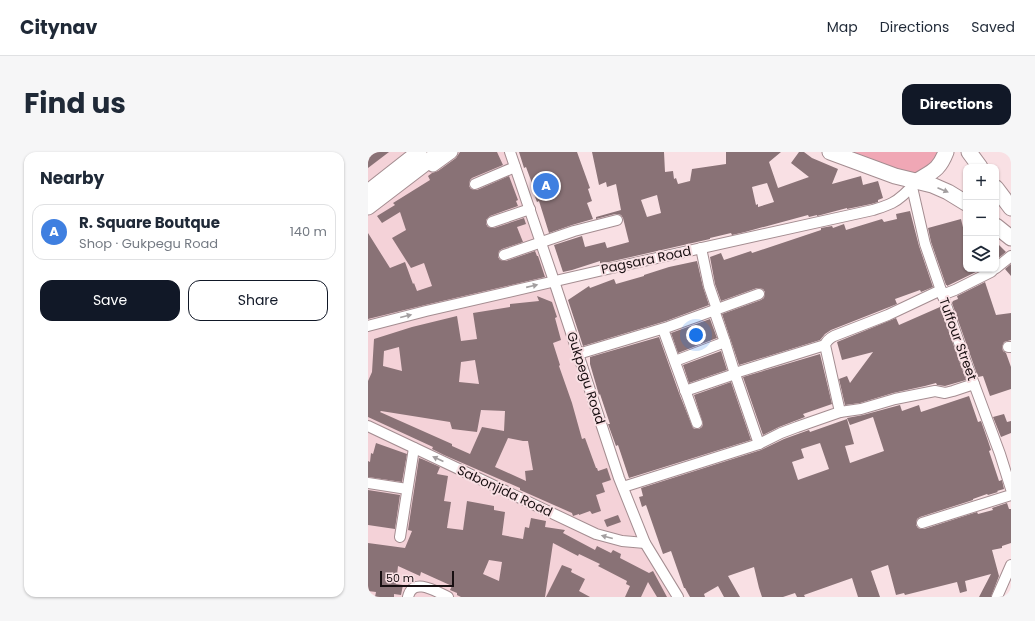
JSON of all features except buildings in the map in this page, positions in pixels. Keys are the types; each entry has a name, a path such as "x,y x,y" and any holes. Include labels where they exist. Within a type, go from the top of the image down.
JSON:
{"highway":[{"path":"368,192 419,152"},
{"path":"368,207 440,152"},
{"path":"915,184 936,169 942,162 946,152"},
{"path":"969,152 978,164"},
{"path":"836,154 915,184 932,185 963,201"},
{"path":"999,192 1011,208"},
{"path":"999,228 1011,238"}],"main road":[{"path":"368,186 413,152"},
{"path":"368,212 451,152"}],"street":[{"name":"Gukpegu Road","path":"510,152 623,487 646,543 678,597"},
{"path":"476,184 515,167"},
{"name":"Pagsara Road","path":"368,326 554,281 873,210 891,204 915,184"},
{"name":"Tuffour Street","path":"915,184 924,244 1000,454 1011,489"},
{"path":"492,222 530,209"},
{"path":"504,255 574,231 617,220"},
{"path":"701,248 715,310 759,444"},
{"path":"999,265 1011,256"},
{"path":"686,391 735,373 825,345 830,338 834,336 888,316 941,292 955,290 991,272"},
{"path":"578,354 663,329 759,294"},
{"path":"663,329 697,423"},
{"path":"675,361 725,342"},
{"path":"825,345 840,412"},
{"path":"623,487 759,444 781,433 840,412 862,409 895,399 935,391 945,393 974,384"},
{"name":"Sabonjida Road","path":"368,426 596,534 622,541 646,543"},
{"path":"400,537 414,448"},
{"path":"368,483 407,489"},
{"path":"922,524 1011,495"},
{"path":"997,597 1011,565"},
{"path":"408,597 410,591 420,586 431,589 448,597"}],"shaded area":[{"path":"368,152 513,152 529,190 561,287 635,534 673,597 368,597"},
{"path":"843,152 937,152 932,164 913,175"}],"place":[{"name":"R. Square Boutque","path":"546,186"}]}
